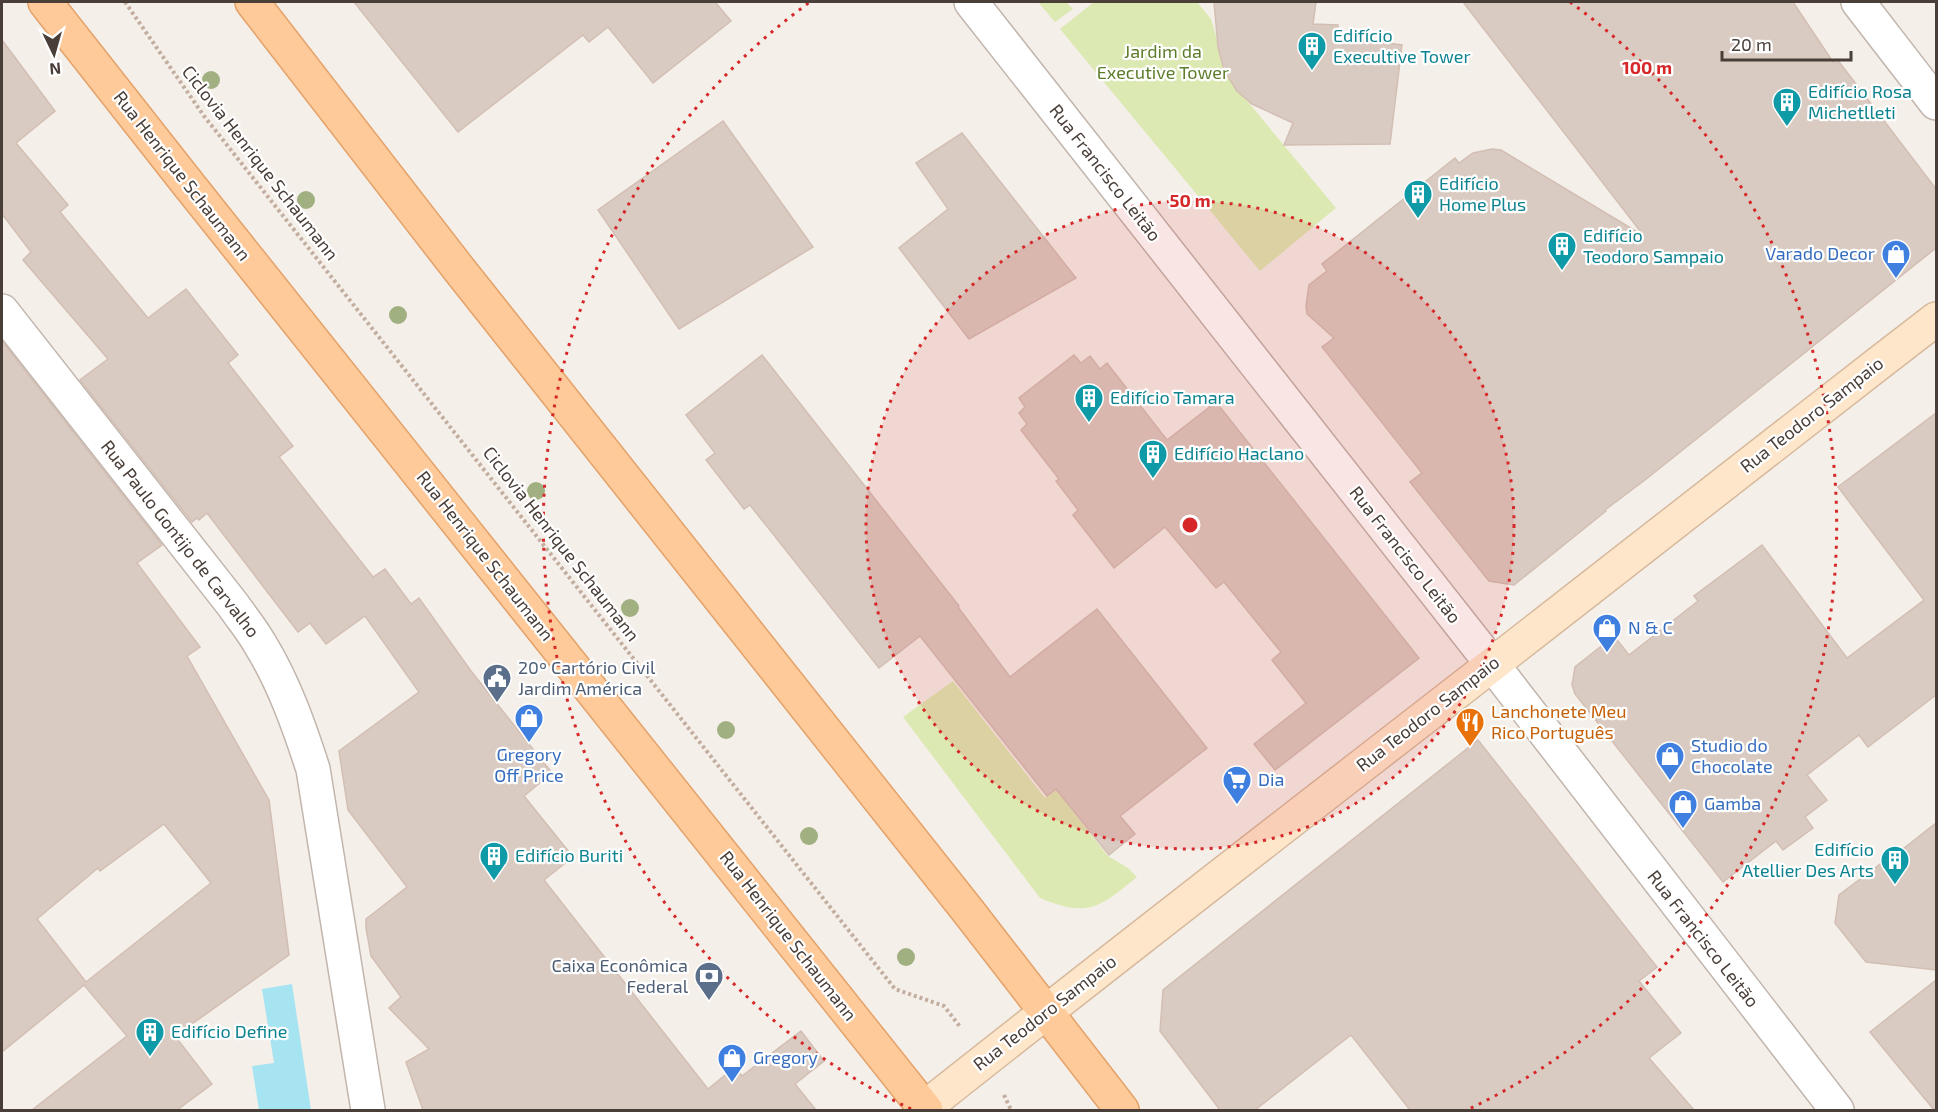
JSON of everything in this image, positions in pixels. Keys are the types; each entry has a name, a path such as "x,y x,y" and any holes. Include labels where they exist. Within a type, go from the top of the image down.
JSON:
{"main road":[{"name":"Rua Henrique Schaumann","path":"45,2 924,1110"},
{"path":"252,2 458,268 1122,1110"},
{"name":"Rua Teodoro Sampaio","path":"924,1110 1046,1011 1936,319"}],"street":[{"name":"Rua Francisco Leitão","path":"971,2 1492,664 1837,1110"},
{"path":"1858,2 1936,103"},
{"name":"Rua Paulo Gontijo de Carvalho","path":"2,311 233,605 260,643 279,678 297,721 313,769 368,1110"}],"path":[{"name":"Ciclovia Henrique Schaumann","path":"125,2 204,116 895,989 944,1006 986,1059 1011,1110"}],"green space":[{"path":"1038,2 1066,2 1073,9 1055,22"},
{"name":"Jardim da Executive Tower","path":"1094,2 1197,2 1211,19 1229,79 1336,208 1260,271 1060,29"},
{"path":"953,681 1045,798 1056,790 1108,856 1128,868 1137,877 1113,896 1092,907 1070,908 1040,898 903,717"}],"water":[{"path":"292,984 311,1110 259,1110 252,1066 274,1063 262,989"}],"building":[{"path":"354,2 715,2 731,21 653,83 608,27 589,42 583,35 458,132"},
{"name":"Edifício Execultive Tower","path":"1214,2 1316,2 1313,24 1338,25 1337,37 1402,45 1390,144 1284,145 1293,123 1252,104 1237,91 1224,70 1218,47"},
{"path":"1463,2 1793,2 1833,62 1837,59 1936,189 1936,248 1605,510 1514,585 1489,581 1410,482 1422,473 1322,347 1334,338 1307,314 1306,306 1309,285 1327,271 1322,264 1455,158 1459,163 1473,153 1492,149 1501,150 1644,236"},
{"path":"2,40 55,111 16,143 68,205 60,212 148,318 186,289 238,355 228,363 293,446 279,457 373,577 385,569 411,604 419,598 471,671 552,773 524,796 573,857 544,880 708,1089 735,1067 742,1076 801,1031 824,1061 795,1084 816,1110 423,1110 406,1062 429,1049 389,1008 401,997 371,956 366,928 366,919 407,887 348,810 339,751 419,692 365,616 326,644 310,623 298,632 207,513 199,520 197,518 192,522 80,380 108,359 23,260 31,252 2,214"},
{"path":"723,121 813,247 679,329 598,210"},
{"path":"962,133 1076,278 969,339 899,248 948,209 916,163"},
{"path":"2,341 162,545 137,563 200,647 187,656 269,800 289,955 175,1036 212,1084 177,1110 32,1110 127,1036 84,985 2,1052","holes":["164,824 211,883 86,982 37,919 98,868 100,871"]},
{"path":"762,355 959,606 1010,677 1097,609 1207,748 1120,816 1135,834 1109,855 1056,789 1047,796 920,636 879,668 750,505 744,509 706,460 715,453 686,415"},
{"path":"1074,355 1081,363 1090,356 1100,369 1107,363 1167,440 1216,402 1419,658 1275,770 1254,744 1306,703 1272,660 1281,652 1224,582 1216,588 1165,527 1114,568 1073,515 1078,510 1056,481 1059,479 1021,430 1027,424 1019,413 1025,407 1019,398"},
{"path":"1936,413 1936,695 1868,747 1859,735 1807,775 1827,800 1805,817 1813,828 1783,850 1776,841 1723,882 1575,694 1572,685 1575,667 1614,636 1629,655 1698,601 1694,596 1762,545 1847,658 1924,600 1838,487"},
{"path":"1478,740 1657,967 1639,981 1681,1033 1649,1058 1694,1110 1410,1110 1351,1035 1255,1110 1220,1110 1160,1031 1163,990"},
{"name":"Edifício Atellier Des Arts","path":"1936,823 1936,970 1866,962 1835,923 1839,895"},
{"path":"1936,980 1936,1110 1934,1110 1870,1032"}],"place":[{"name":"Edifício Execultive Tower","path":"1312,72"},
{"name":"Edifício Rosa Michetlleti","path":"1787,128"},
{"name":"Edifício Home Plus","path":"1418,220"},
{"name":"Edifício Teodoro Sampaio","path":"1562,272"},
{"name":"Varado Decor","path":"1896,280"},
{"name":"Edifício Tamara","path":"1089,424"},
{"name":"Edifício Haclano","path":"1153,480"},
{"name":"N & C","path":"1607,654"},
{"name":"20º Cartório Civil Jardim América","path":"497,704"},
{"name":"Gregory Off Price","path":"529,744"},
{"name":"Lanchonete Meu Rico Português","path":"1470,748"},
{"name":"Studio do Chocolate","path":"1670,782"},
{"name":"Dia","path":"1237,806"},
{"name":"Gamba","path":"1683,830"},
{"name":"Edifício Buriti","path":"494,882"},
{"name":"Edifício Atellier Des Arts","path":"1895,886"},
{"name":"Caixa Econômica Federal","path":"709,1002"},
{"name":"Edifício Define","path":"150,1058"},
{"name":"Gregory","path":"732,1084"}]}
